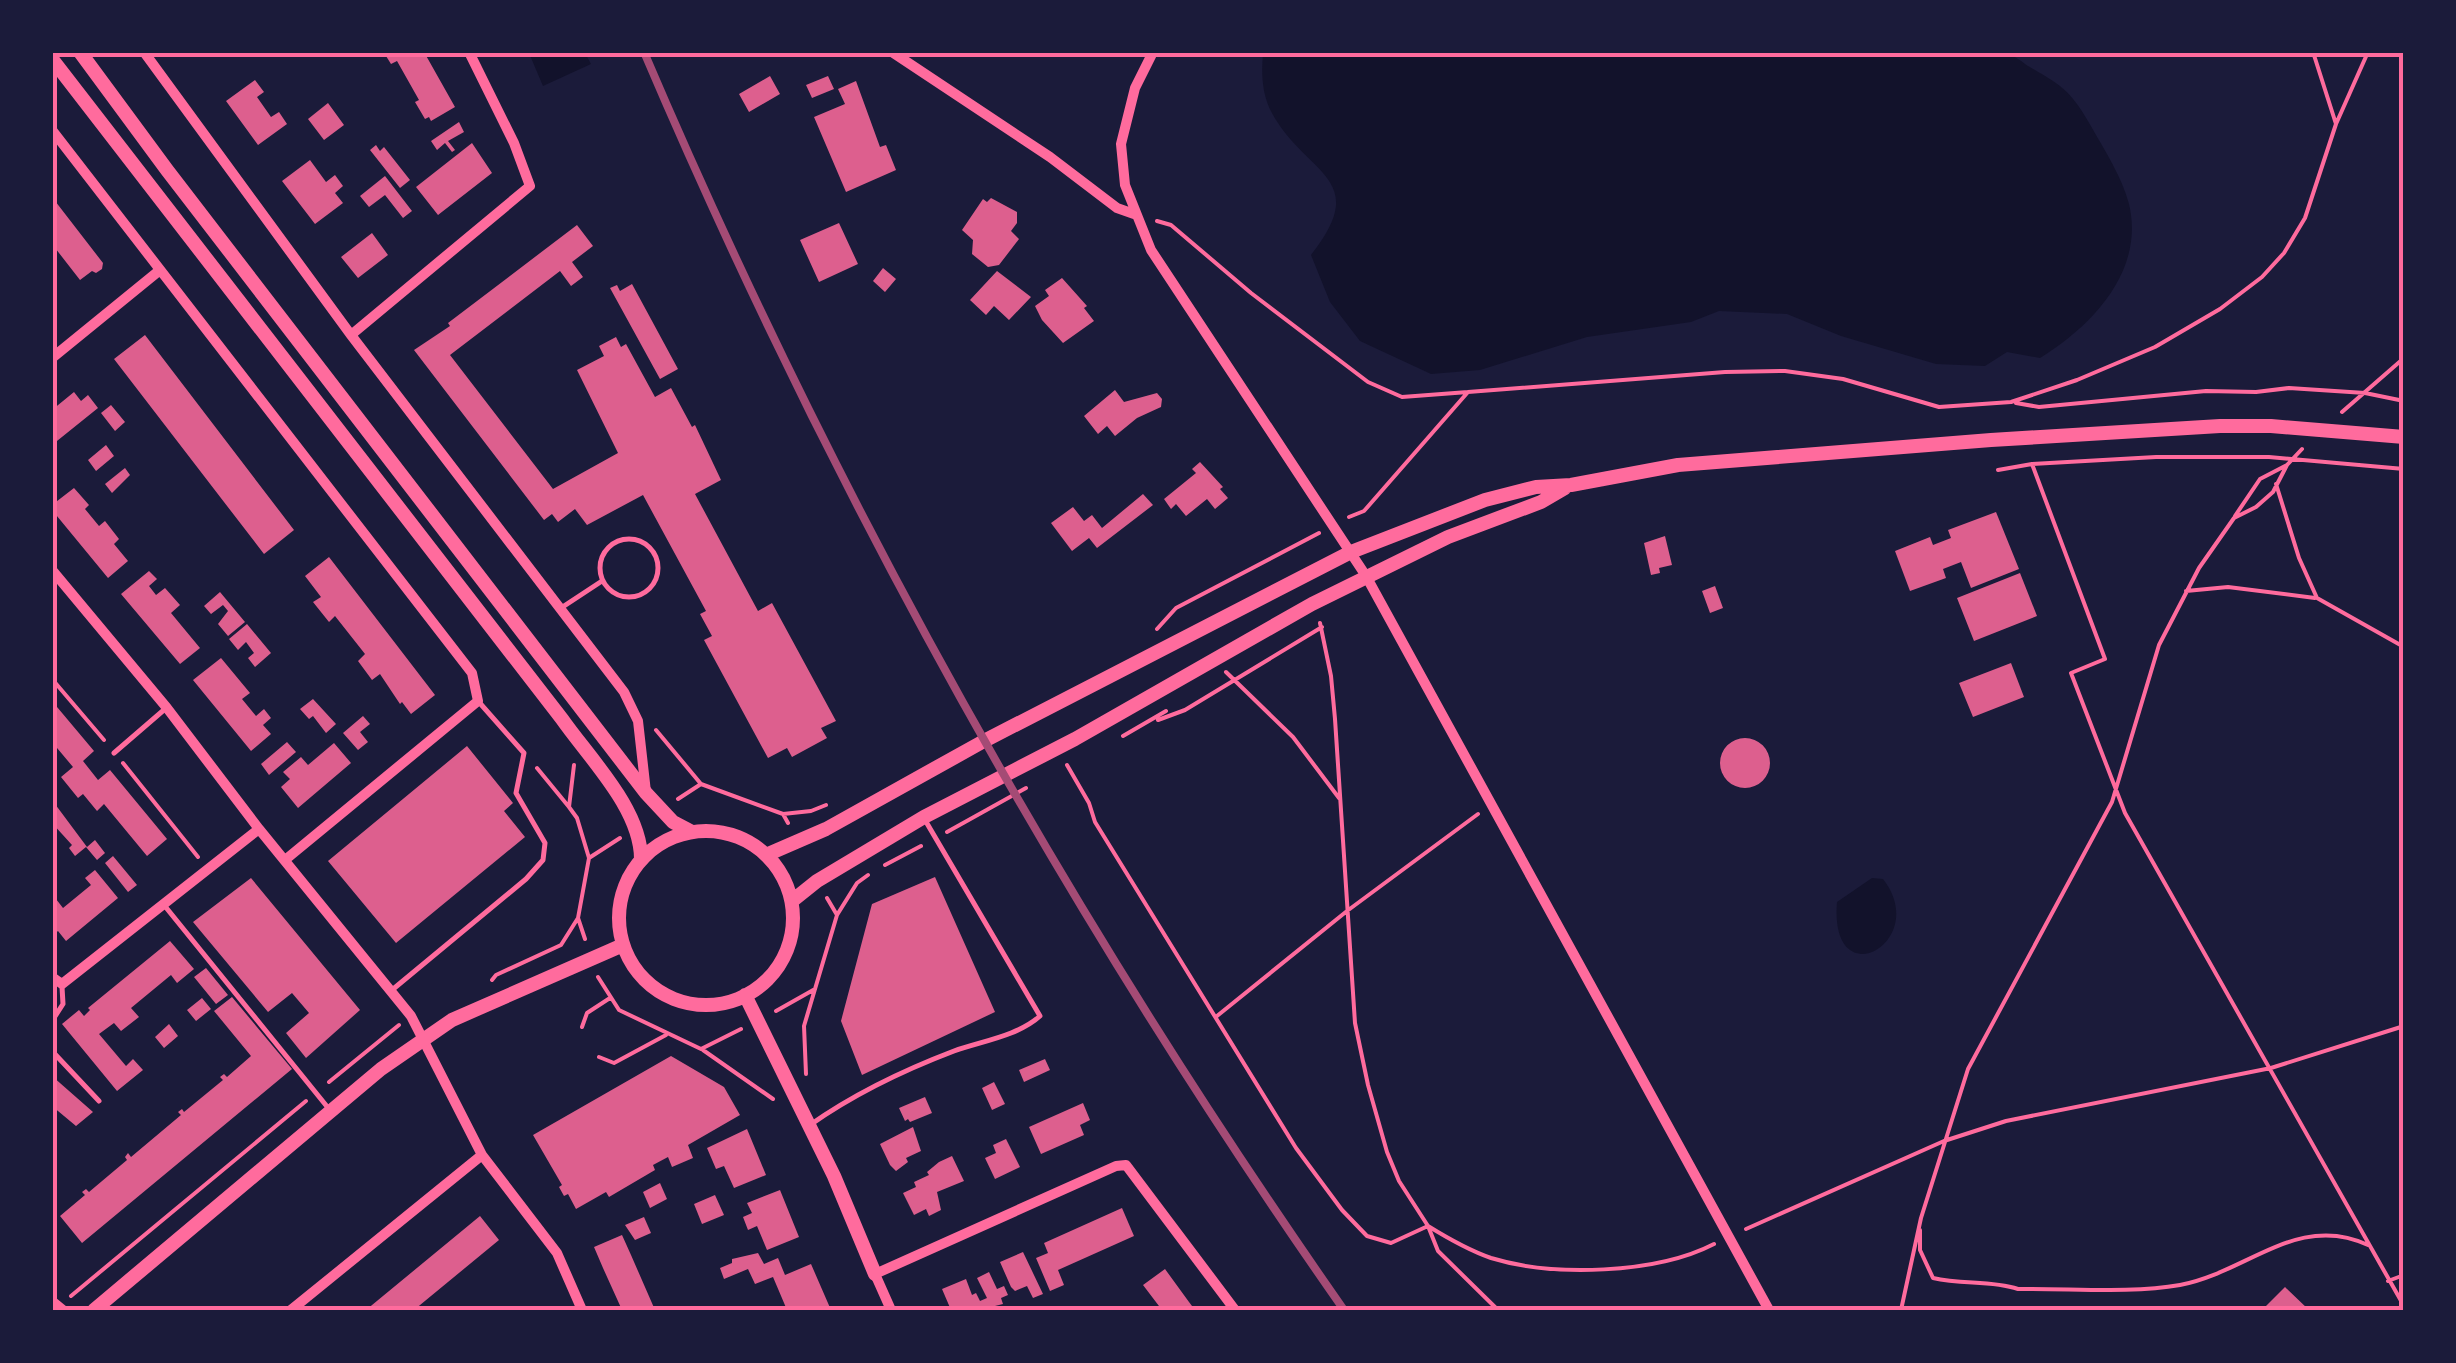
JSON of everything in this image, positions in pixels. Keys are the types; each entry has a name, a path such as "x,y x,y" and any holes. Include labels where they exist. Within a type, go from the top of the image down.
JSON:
{"street":[{"path":"80,52 166,170 646,794 674,822 692,832"},
{"path":"144,52 350,335 624,692 638,721 646,794"},
{"path":"350,335 530,186 514,143 468,52"},
{"path":"892,52 1035,147 1117,208 1134,214"},
{"path":"1154,52 1144,66 1129,106 1121,144 1125,186 1151,250 1366,576 1770,1310"},
{"path":"52,59 550,704 637,826 642,859"},
{"path":"52,130 472,673 478,701 284,860"},
{"path":"52,358 160,270"},
{"path":"766,855 798,843 984,741 1351,552 1485,500 1536,487 1678,465 1991,440 2220,426 2322,429 2404,437"},
{"path":"792,902 818,880 924,817 1075,739 1366,576 1448,536 1541,502 1570,484"},
{"path":"54,575 167,708 284,860 392,990 410,1016 482,1154 557,1254 582,1310"},
{"path":"57,980 164,905 259,828"},
{"path":"692,832 732,834 766,855 778,868 792,902 792,933 780,963 759,987 717,1004 702,1004 673,998 648,982 629,959 620,930 621,900 642,859 664,841 692,832"},
{"path":"94,1310 331,1111 422,1040 468,1013 623,945"},
{"path":"746,995 810,1125 890,1310"},
{"path":"291,1310 482,1154"},
{"path":"876,1274 1116,1166 1126,1165 1235,1310"}],"lane":[{"path":"618,540 644,542 654,552 658,571 651,587 635,597 612,592 602,581 602,555 618,540"},
{"path":"562,608 602,581"},
{"path":"392,990 526,879 543,860 545,843 516,793 524,753 478,701"},
{"path":"114,753 167,708"},
{"path":"810,1125 846,1099 952,1052 1016,1030 1040,1016 924,817"},
{"path":"164,905 331,1111"},
{"path":"52,1020 64,1004 57,980"},
{"path":"52,1051 99,1101"}],"path":[{"path":"2313,52 2336,124"},
{"path":"2010,402 2078,380 2155,347 2220,309 2262,277 2284,253 2305,218 2336,124 2368,52"},
{"path":"1134,214 1171,225 1251,293 1368,382 1402,396 1725,372 1785,372 1843,379 1939,407 2010,402 2039,407 2206,391 2289,388 2366,392 2404,401"},
{"path":"2234,518 2256,507 2292,458 2404,358"},
{"path":"1157,630 1176,608 1333,523 1364,511 1468,392"},
{"path":"1998,470 2032,464 2156,457 2292,458 2404,469"},
{"path":"2032,464 2105,659 2071,673 2133,828 2404,1306"},
{"path":"1901,1310 1921,1218 1968,1070 2112,802 2159,645 2199,568 2260,479 2286,465"},
{"path":"2276,484 2299,558 2317,598"},
{"path":"2186,592 2228,587 2317,598 2404,648"},
{"path":"1316,616 1322,627 1331,676 1355,1023 1368,1085 1399,1181 1445,1261 1498,1310"},
{"path":"1149,723 1185,710 1322,627"},
{"path":"1226,672 1293,736 1339,798"},
{"path":"52,679 208,868"},
{"path":"524,753 569,807"},
{"path":"1068,765 1103,836 1296,1148 1342,1210 1367,1236 1391,1243 1428,1226"},
{"path":"661,810 700,784 784,814 798,843"},
{"path":"1217,1016 1347,911 1492,804"},
{"path":"637,826 589,858 578,918 591,959 610,998 618,1010 702,1049 778,1103"},
{"path":"806,1076 804,1026 837,915 818,880"},
{"path":"702,1049 815,990"},
{"path":"582,1027 587,1014 610,998"},
{"path":"58,1306 410,1016"},
{"path":"1428,1226 1459,1245 1518,1264 1602,1269 1633,1266 1685,1255 1944,1141 2006,1121 2271,1068 2404,1026"},
{"path":"599,1056 614,1063 669,1034"},
{"path":"1921,1218 1920,1250 1924,1266 1933,1278 1966,1284 1996,1282 2018,1289 2179,1285 2267,1250 2323,1234 2347,1235 2368,1245"},
{"path":"2388,1281 2404,1275"}],"shaded area":[{"path":"1970,51 2011,56 2059,85 2085,116 2126,194 2132,229 2129,252 2122,274 2095,313 2040,358 2007,352 1985,366 1936,364 1841,336 1787,314 1719,311 1691,322 1587,337 1480,370 1431,374 1360,341 1330,302 1311,255 1328,230 1335,210 1335,194 1329,180 1290,139 1271,112 1264,88 1263,53 1917,55"},
{"path":"529,53 585,53 591,64 543,86"},
{"path":"1872,878 1883,879 1895,902 1895,923 1888,940 1875,951 1861,954 1848,948 1839,931 1837,902"}],"building":[{"path":"393,52 424,52 455,107 431,121 429,117 425,119 397,61 391,64 386,56"},
{"path":"770,76 780,94 749,112 739,94"},
{"path":"828,76 834,89 812,98 806,85"},
{"path":"255,80 264,92 257,97 271,117 279,112 287,124 258,145 226,101"},
{"path":"856,81 880,147 886,145 896,170 846,192 814,117 845,104 838,89"},
{"path":"328,103 344,125 324,140 308,119"},
{"path":"459,122 464,132 448,141 455,150 452,152 445,143 437,150 431,141"},
{"path":"472,143 492,173 438,215 416,187"},
{"path":"376,145 380,151 384,147 410,180 400,188 370,150"},
{"path":"310,160 326,182 335,175 343,186 335,193 343,203 315,224 282,181"},
{"path":"385,176 412,211 403,218 385,195 369,207 360,196"},
{"path":"52,197 103,263 96,273 92,271 80,280 52,244"},
{"path":"991,198 1017,212 1017,223 1011,231 1019,239 999,265 988,267 972,254 973,240 962,230 983,199 987,202"},
{"path":"839,223 858,264 819,282 800,240"},
{"path":"577,225 593,246 572,262 583,277 571,286 560,271 450,355 553,489 618,453 577,370 604,356 599,346 616,337 621,347 626,344 655,397 671,388 692,427 695,425 721,480 695,494 758,611 772,603 836,721 821,728 827,738 792,757 787,748 768,758 704,640 712,636 700,614 706,611 643,495 587,525 575,509 558,522 552,514 544,520 414,350"},
{"path":"372,233 388,255 358,278 341,257"},
{"path":"883,268 896,279 885,292 873,281"},
{"path":"997,271 1031,297 1009,320 994,306 986,315 970,300"},
{"path":"1062,278 1087,306 1084,308 1094,321 1063,343 1035,306 1049,296 1045,290"},
{"path":"632,284 678,369 660,379 610,288 617,285 620,291"},
{"path":"145,335 294,530 264,554 114,359"},
{"path":"1115,390 1124,402 1157,393 1162,399 1161,407 1137,418 1115,436 1107,426 1098,434 1084,416"},
{"path":"74,392 81,401 88,395 98,408 52,445 52,410"},
{"path":"111,405 125,422 115,431 101,413"},
{"path":"106,445 114,456 96,471 88,460"},
{"path":"1200,462 1228,498 1215,509 1207,499 1186,516 1176,504 1171,509 1164,499 1196,473 1192,469"},
{"path":"125,468 130,475 112,493 105,484"},
{"path":"74,488 89,505 85,509 99,526 105,521 119,539 114,544 128,561 108,578 52,510 52,505"},
{"path":"1143,494 1153,505 1097,548 1089,538 1072,551 1051,523 1073,507 1084,521 1092,515 1102,528"},
{"path":"1996,512 2019,569 1971,588 1961,562 1943,569 1946,578 1910,591 1895,551 1930,537 1933,545 1951,538 1948,530"},
{"path":"1665,536 1672,565 1651,575 1644,543"},
{"path":"329,557 435,695 411,714 380,674 372,680 358,661 365,654 335,616 329,622 313,602 321,597 305,576"},
{"path":"149,571 157,579 149,586 156,595 165,588 180,605 171,613 200,648 180,664 121,594"},
{"path":"2020,573 2037,616 1974,641 1957,598"},
{"path":"1715,586 1723,608 1710,613 1702,591"},
{"path":"220,592 245,622 228,636 218,624 228,611 223,605 211,614 204,606"},
{"path":"247,624 271,653 255,667 248,658 254,653 246,642 238,650 229,639"},
{"path":"221,658 250,693 242,699 256,716 264,709 271,718 263,725 271,734 251,751 193,680"},
{"path":"2011,663 2024,697 1973,717 1959,683"},
{"path":"313,699 336,724 326,733 313,716 309,719 300,709"},
{"path":"52,701 94,751 83,761 98,780 110,770 167,839 147,856 104,804 97,811 83,794 78,798 61,777 73,767 52,742"},
{"path":"363,716 370,724 360,732 368,742 358,750 343,733"},
{"path":"1745,738 1763,745 1770,763 1763,781 1745,788 1727,781 1720,763 1727,745"},
{"path":"287,742 296,752 269,775 261,764"},
{"path":"334,743 351,763 298,808 281,787 290,779 283,772 301,757 308,765"},
{"path":"467,746 513,803 504,811 525,837 396,943 328,861"},
{"path":"55,804 87,847 95,840 105,853 97,860 86,847 75,856 69,848 72,845 52,823"},
{"path":"113,856 137,885 128,892 105,863"},
{"path":"95,870 118,898 66,941 58,931 52,936 52,902 56,899 63,908 91,885 85,878"},
{"path":"935,877 995,1012 862,1075 841,1021 872,904"},
{"path":"251,878 360,1010 306,1058 286,1033 309,1013 292,993 268,1012 193,922"},
{"path":"170,941 194,969 177,983 171,975 131,1008 139,1017 121,1031 114,1023 99,1034 126,1066 133,1059 143,1070 117,1091 62,1024 79,1010 84,1016 88,1008"},
{"path":"206,968 228,995 216,1004 194,977"},
{"path":"232,997 292,1069 82,1243 60,1216 85,1195 82,1192 89,1192 127,1160 128,1153 131,1157 181,1115 178,1112 184,1112 223,1080 220,1077 227,1077 251,1056 214,1011"},
{"path":"202,998 211,1009 196,1021 187,1010"},
{"path":"169,1024 178,1036 164,1048 155,1037"},
{"path":"671,1056 724,1087 740,1115 688,1145 693,1158 672,1167 668,1157 653,1165 655,1170 609,1197 606,1192 576,1209 568,1194 564,1196 559,1187 562,1185 533,1135"},
{"path":"1045,1059 1050,1070 1024,1082 1019,1070"},
{"path":"52,1076 93,1112 76,1126 52,1106"},
{"path":"994,1082 1005,1104 992,1110 982,1088"},
{"path":"925,1097 932,1113 905,1121 899,1108"},
{"path":"1083,1103 1090,1120 1080,1125 1084,1135 1041,1154 1029,1127"},
{"path":"913,1127 921,1151 906,1158 908,1162 896,1171 880,1144"},
{"path":"747,1129 766,1175 734,1188 724,1166 716,1169 707,1148"},
{"path":"1006,1139 1020,1167 995,1179 985,1158 996,1153 993,1145"},
{"path":"952,1156 964,1181 937,1192 941,1210 929,1216 926,1209 914,1215 903,1193 916,1187 914,1182 929,1175 927,1172 939,1162"},
{"path":"660,1183 667,1199 650,1208 643,1192"},
{"path":"780,1190 799,1237 767,1250 757,1226 748,1230 743,1217 752,1213 747,1203"},
{"path":"715,1195 724,1215 702,1224 694,1204"},
{"path":"1122,1208 1134,1236 1058,1270 1064,1285 1050,1291 1036,1258 1048,1253 1044,1243"},
{"path":"480,1216 499,1240 414,1310 366,1310"},
{"path":"644,1217 651,1233 635,1240 625,1225"},
{"path":"622,1235 655,1310 622,1310 603,1268 594,1247"},
{"path":"1023,1252 1043,1294 1033,1298 1027,1286 1015,1291 1011,1287 1000,1262"},
{"path":"758,1253 764,1264 778,1258 785,1275 811,1264 831,1310 787,1310 773,1277 755,1284 748,1269 724,1279 720,1268 732,1263 732,1259"},
{"path":"1165,1269 1195,1310 1162,1310 1143,1285"},
{"path":"989,1272 997,1289 1004,1286 1008,1295 1001,1298 1003,1304 979,1310 951,1310 942,1289 966,1279 972,1295 976,1293 980,1301 987,1298 977,1278"},
{"path":"2285,1287 2309,1310 2262,1310"}],"railway":[{"path":"644,52 794,380 961,699 1145,1010 1344,1310"}]}
